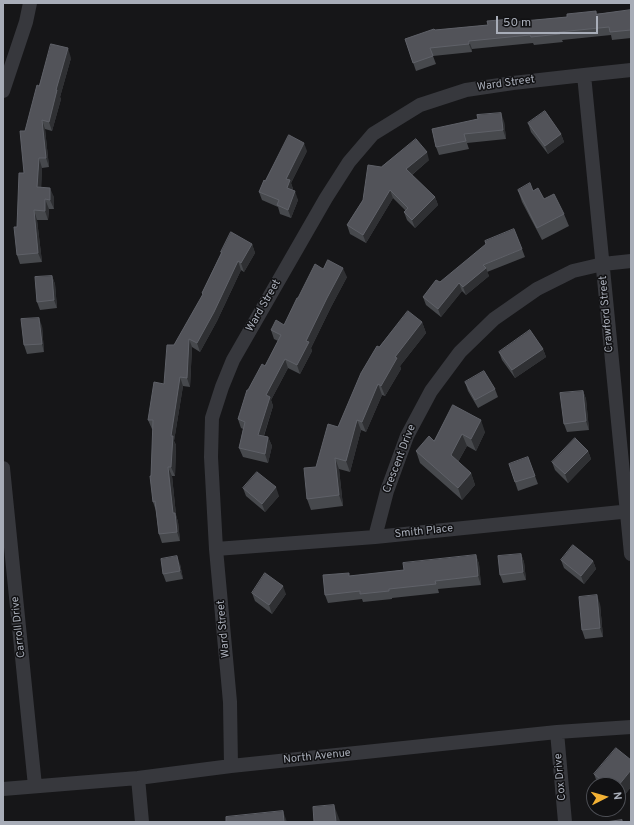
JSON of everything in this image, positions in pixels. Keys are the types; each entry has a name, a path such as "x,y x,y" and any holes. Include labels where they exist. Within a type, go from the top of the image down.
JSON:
{"street":[{"path":"3,91 26,22 30,3"},
{"name":"Ward Street","path":"232,766 230,702 216,549 211,457 212,418 233,360 326,198 349,162 373,134 420,105 466,90 584,74 631,70"},
{"name":"Crawford Street","path":"584,74 629,512 631,554"},
{"name":"Crescent Drive","path":"375,537 387,491 407,436 431,391 460,352 494,319 537,289 573,272 603,264 631,261"},
{"name":"Carroll Drive","path":"3,468 35,786"},
{"name":"Smith Place","path":"216,549 375,537 629,512"},
{"name":"North Avenue","path":"3,789 138,778 232,766 557,732 631,727"},
{"name":"Cox Drive","path":"557,732 565,822"},
{"path":"138,778 142,822"}],"building":[{"path":"631,10 631,30 610,32 609,27 559,32 560,34 531,37 530,35 469,41 469,44 430,48 433,56 413,63 405,39 434,29 488,25 487,21 512,19 513,22 567,17 567,14 596,11 596,14"},
{"path":"51,44 68,48 49,122 42,120 46,158 39,158 37,187 50,188 50,200 45,199 45,211 34,210 38,253 17,255 14,227 17,227 19,173 24,173 20,131 25,131 37,85 39,86"},
{"path":"545,111 561,134 545,146 528,123"},
{"path":"501,113 503,130 464,134 466,141 436,147 432,129 478,119 477,115"},
{"path":"289,135 304,143 286,179 290,180 287,188 295,191 288,210 277,205 279,200 259,192"},
{"path":"416,139 427,152 406,169 435,197 412,220 404,212 408,208 390,190 363,235 347,225 363,200 368,165 381,167"},
{"path":"530,183 533,191 538,188 544,199 554,194 564,214 537,228 518,190"},
{"path":"514,229 522,249 483,265 486,268 463,287 459,283 438,309 423,297 436,280 440,282 486,244 485,241"},
{"path":"231,232 252,244 241,263 238,261 214,312 197,343 189,339 187,378 180,377 171,436 173,436 171,467 168,467 173,513 175,513 177,532 159,534 150,476 153,420 148,420 154,382 164,384 167,345 174,345 203,294 202,293"},
{"path":"328,260 343,268 306,341 309,342 297,365 285,359 266,395 270,397 258,435 268,437 265,454 239,448 245,422 238,419 247,390 262,364 265,366 281,335 271,330 276,320 284,325 315,264 323,269"},
{"path":"52,276 54,300 37,302 35,277"},
{"path":"408,311 422,322 395,357 397,358 381,386 378,384 362,422 357,420 346,461 335,458 339,495 307,499 304,468 316,467 328,424 338,427 361,373 377,346 379,347"},
{"path":"39,318 42,344 24,345 21,319"},
{"path":"530,330 543,349 512,370 499,352"},
{"path":"484,371 495,389 475,400 465,382"},
{"path":"583,391 586,421 564,424 560,393"},
{"path":"453,405 481,420 471,439 462,434 451,455 471,473 458,488 416,451 429,436 434,441"},
{"path":"575,438 588,451 565,474 552,462"},
{"path":"528,457 535,476 515,482 509,464"},
{"path":"257,472 276,487 262,504 243,488"},
{"path":"573,545 593,561 581,576 561,560"},
{"path":"521,554 523,572 500,575 498,556"},
{"path":"476,555 478,576 435,581 436,584 389,589 389,591 360,594 360,591 325,595 323,575 349,573 349,576 404,570 403,563"},
{"path":"177,556 180,571 163,574 161,559"},
{"path":"265,573 283,586 269,605 252,593"},
{"path":"597,595 600,628 582,630 579,597"},
{"path":"616,748 631,760 631,770 625,777 598,777 594,774"},
{"path":"334,805 336,822 314,822 313,807"},
{"path":"283,811 284,822 226,822 226,817"},
{"path":"622,820 622,822 606,822"}]}
